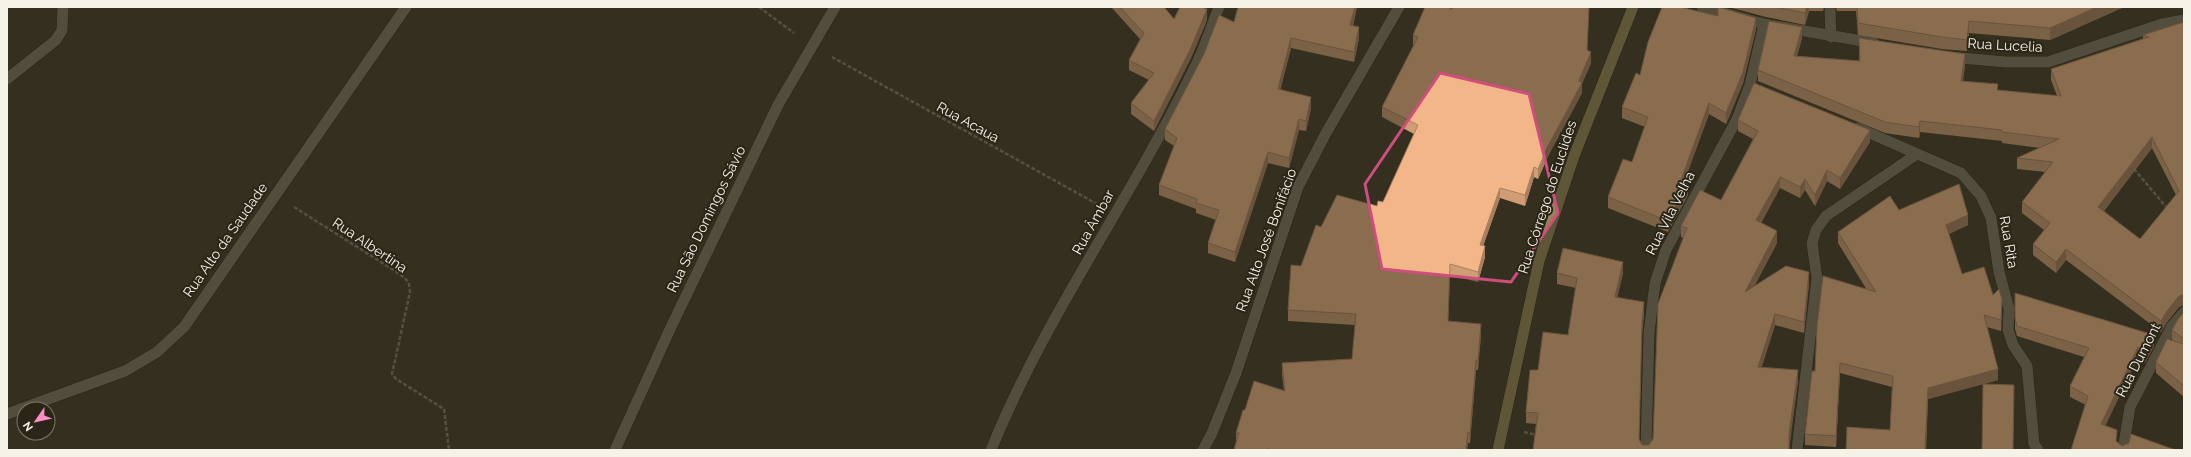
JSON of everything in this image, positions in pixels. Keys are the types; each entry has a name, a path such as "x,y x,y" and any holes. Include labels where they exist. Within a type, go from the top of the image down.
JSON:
{"main road":[{"name":"Rua Córrego do Euclides","path":"1498,450 1539,260 1574,156 1633,7"}],"street":[{"path":"7,79 56,40 62,30 63,7"},
{"name":"Rua São Domingos Sávio","path":"615,450 671,327 778,105 835,7"},
{"name":"Rua Âmbar","path":"991,450 1023,376 1115,214 1194,68 1219,7"},
{"name":"Rua Alto José Bonifácio","path":"1202,450 1212,433 1236,374 1298,187 1326,133 1399,7"},
{"path":"1702,7 1764,24 1885,45"},
{"path":"1830,7 1831,36"},
{"name":"Rua Alto da Saudade","path":"7,414 125,371 157,352 184,327 403,8"},
{"name":"Rua Lucelia","path":"1941,56 2006,62 2048,62 2162,24 2184,20"},
{"name":"Rua Vila Velha","path":"1646,450 1649,333 1655,283 1666,250 1737,119 1750,85 1764,24"},
{"path":"1750,85 1763,90"},
{"name":"Rua Rita","path":"1846,123 1961,173 1980,196 1991,218 1999,272 2009,309 2008,330 2013,345 2027,366 2034,444 2038,450"},
{"path":"1797,450 1818,278 1812,243 1816,230 1826,216 1917,154"},
{"name":"Rua Dumont","path":"2123,450 2130,407 2172,326 2184,312"}],"path":[{"name":"Rua Acaua","path":"759,7 812,47 1115,214"},
{"path":"2131,165 2170,211"},
{"name":"Rua Albertina","path":"275,195 395,271 409,284 410,292 392,374 396,379 444,409 449,450"},
{"path":"1502,428 1539,435"}],"highlighted area":[{"path":"1440,73 1529,94 1558,213 1511,282 1382,269 1365,184"}],"building":[{"path":"1120,7 1164,7 1174,19 1180,7 1201,7 1207,9 1191,48 1154,121 1131,103 1154,73 1129,60 1144,33"},
{"path":"1238,7 1355,7 1350,25 1359,27 1354,52 1291,38 1278,89 1311,97 1306,121 1299,119 1289,158 1268,152 1235,252 1208,243 1219,210 1196,203 1197,199 1159,185 1177,138 1165,129 1204,54 1219,15 1234,22"},
{"path":"1425,7 1448,7 1452,9 1452,7 1589,7 1587,50 1591,52 1579,81 1582,83 1548,146 1538,169 1534,167 1525,195 1500,188 1480,245 1485,246 1478,272 1450,264 1448,321 1481,324 1478,360 1476,360 1470,433 1468,432 1466,450 1234,450 1239,433 1236,433 1254,381 1285,391 1282,363 1352,359 1356,314 1288,310 1291,265 1301,266 1316,225 1321,227 1337,195 1377,206 1378,201 1383,202 1418,125 1382,107 1418,37 1413,35"},
{"path":"1662,7 1680,7 1718,16 1718,7 1756,18 1743,72 1726,113 1709,103 1681,180 1688,183 1668,221 1608,197 1623,159 1632,162 1648,117 1622,107 1636,73 1640,75 1648,42"},
{"path":"1774,7 1807,7 1805,13"},
{"path":"1857,7 2097,7 2050,28 1969,21 1967,40 1858,23"},
{"path":"1769,21 1802,27 1794,56 1860,61 1859,38 1965,54 1961,81 1998,84 1997,90 2061,96 2051,69 2149,37 2143,35 2184,22 2184,294 2179,296 2161,321 2066,249 2056,262 2033,244 2050,223 2022,202 2053,162 2017,158 2059,139 2002,132 2002,130 1920,121 1919,127 1885,122 1758,70","holes":["2152,137 2179,191 2140,239 2098,207"]},
{"path":"1754,83 1870,130 1840,178 1827,170 1815,195 1805,179 1800,187 1780,177 1756,220 1777,231 1745,292 1786,266 1809,272 1804,322 1775,314 1758,367 1798,370 1789,433 1789,450 1533,450 1538,413 1526,412 1530,370 1538,370 1543,332 1568,335 1577,278 1557,273 1563,248 1623,262 1615,297 1644,302 1642,322 1639,439 1642,445 1649,445 1653,439 1658,304 1687,228 1681,226 1700,190 1721,200 1758,131 1738,120"},
{"path":"1959,184 1968,215 1946,225 1962,274 1984,267 1993,295 1999,289 2002,299 2001,320 1984,315 1998,369 1928,388 1925,450 1846,450 1847,427 1890,430 1893,376 1840,363 1836,436 1805,434 1812,371 1815,371 1817,326 1823,276 1876,292 1838,232 1890,196 1899,210"},
{"path":"2015,293 2154,335 2145,353 2138,347 2101,424 2117,430 2116,441 2122,446 2129,443 2131,434 2176,450 2071,450 2088,396 2070,386 2089,348 2017,326 2015,318"},
{"path":"2184,312 2184,339 2172,330"},
{"path":"2167,339 2184,344 2184,386 2156,362"},
{"path":"1983,384 2014,385 2013,450 1982,450"}]}
